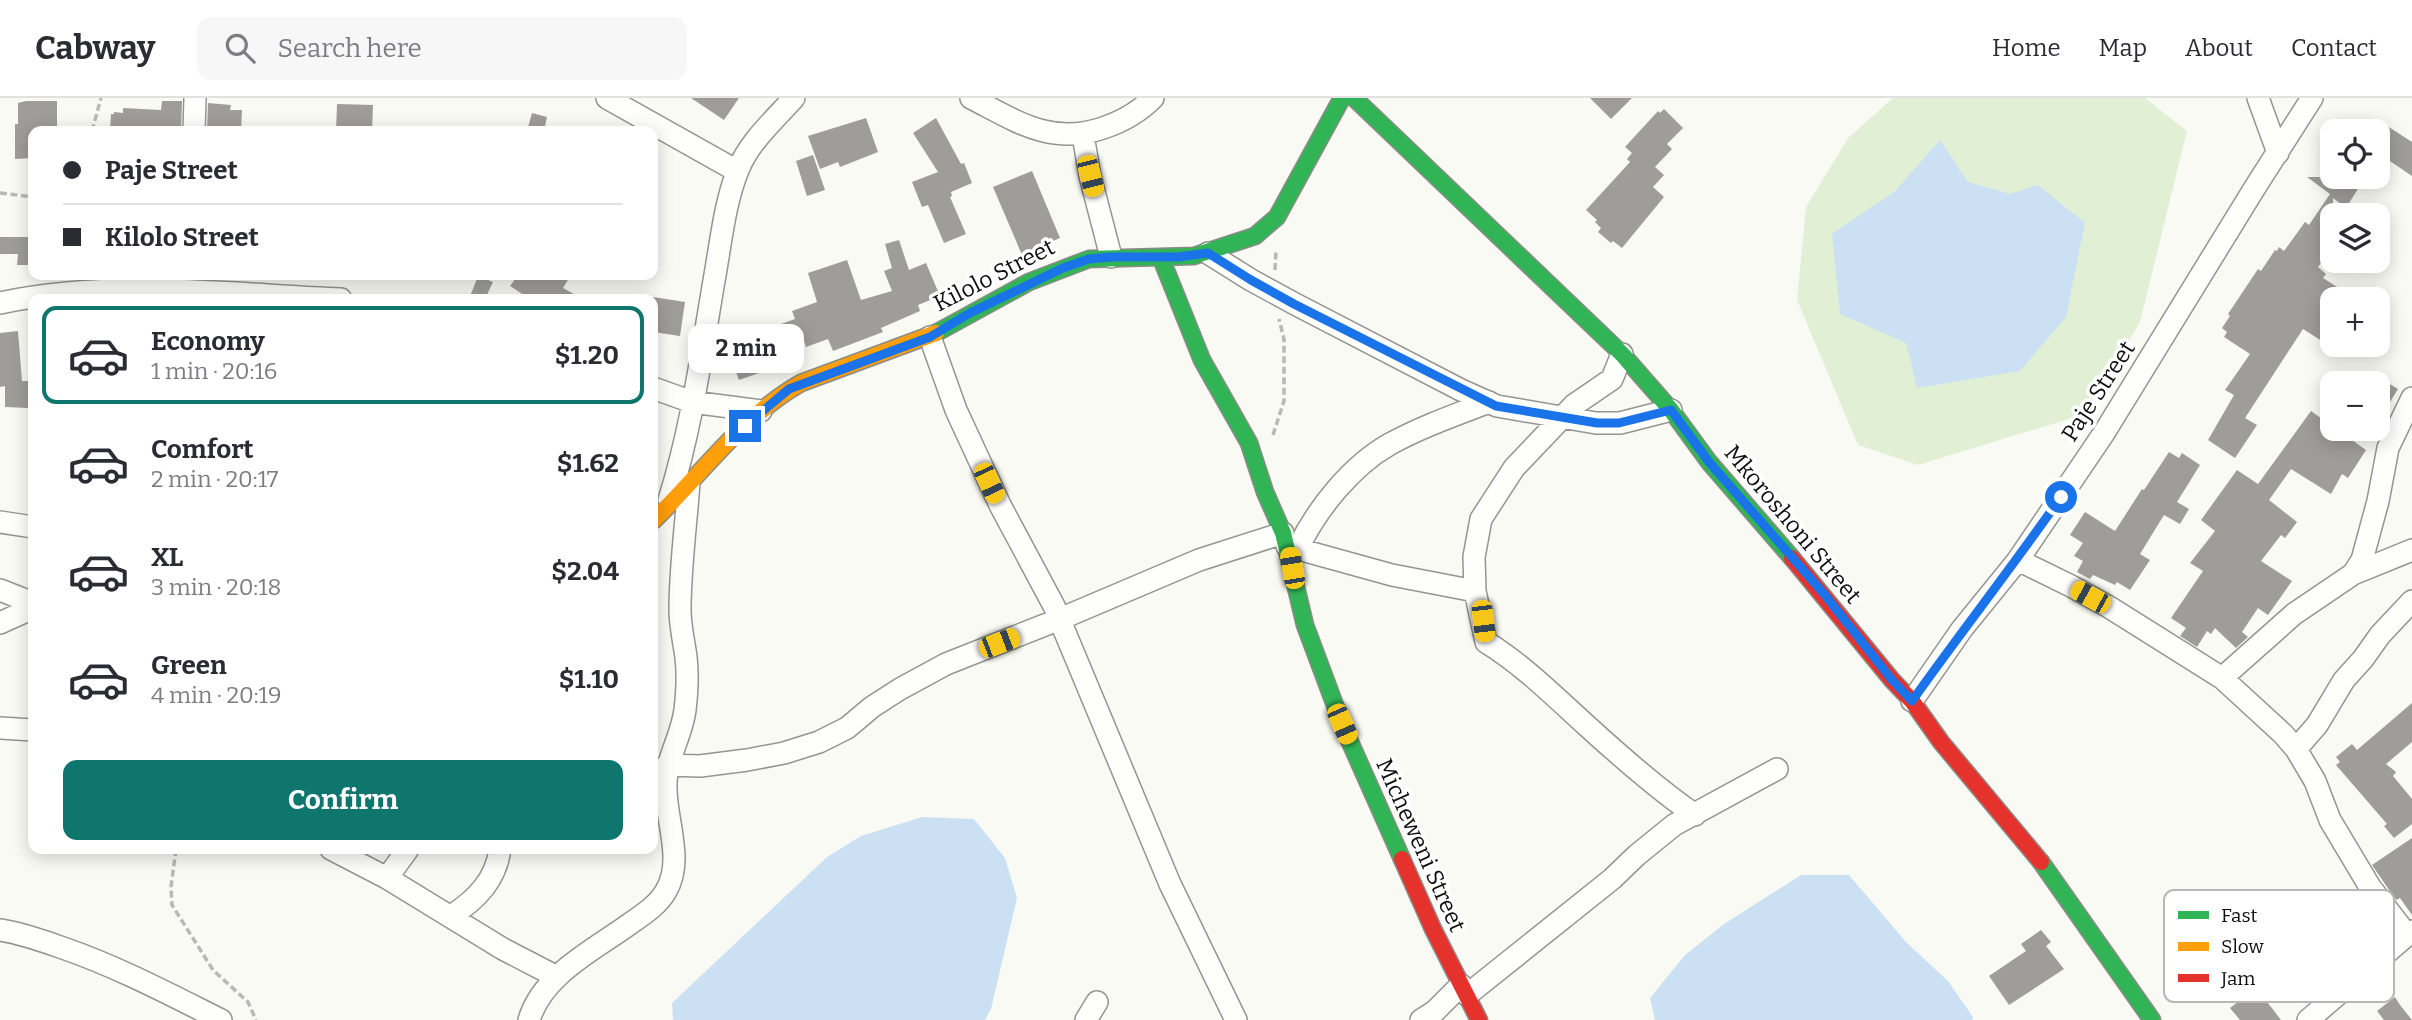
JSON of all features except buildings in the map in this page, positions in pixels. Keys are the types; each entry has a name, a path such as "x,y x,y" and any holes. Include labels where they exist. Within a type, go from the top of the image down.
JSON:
{"street":[{"path":"194,126 195,98"},
{"path":"607,98 657,126"},
{"path":"660,515 678,473 700,369 725,220 737,171 748,151 794,98"},
{"path":"971,98 1026,126 1068,136 1083,135 1117,123 1153,98"},
{"name":"Kilolo Street","path":"660,515 761,411 789,389 930,337 1029,282 1089,259 1194,256 1255,236 1278,217 1342,98"},
{"name":"Mkoroshoni Street","path":"1354,98 1622,354 1671,410 1709,462 1824,594 1892,680 1912,701 1941,743 2038,858 2152,1020"},
{"path":"2258,98 2278,153"},
{"name":"Paje Street","path":"1912,701 1962,629 2018,560 2104,433 2253,189 2312,98"},
{"path":"658,127 737,171"},
{"path":"1083,135 1090,176 1111,257"},
{"path":"1208,253 1273,293 1496,406 1597,423 1619,423 1671,410"},
{"name":"Micheweni Street","path":"1161,257 1202,360 1249,443 1265,492 1289,542 1305,625 1342,724 1408,875 1479,1020"},
{"path":"45,294 130,290 191,283 294,294"},
{"path":"0,303 28,297"},
{"path":"930,337 956,410 1060,619 1170,884 1236,1020"},
{"path":"1622,354 1612,379 1574,405 1514,468 1481,519 1474,557 1475,591 1486,642 1506,654 1545,686 1656,788 1695,815"},
{"path":"658,390 692,402 761,411"},
{"path":"2353,573 2362,560 2378,501 2388,448 2412,398"},
{"path":"667,765 700,766 747,760 784,753 819,742 847,728 872,707 932,671 1199,560 1289,542 1307,530 1327,501 1358,469 1387,446 1430,425 1489,402"},
{"path":"529,1020 538,998 557,977 653,907 665,892 672,877 674,861 665,796 667,765 685,713 686,660 680,611 689,483"},
{"path":"0,522 28,526"},
{"path":"1289,542 1392,575 1475,591"},
{"path":"2222,678 2294,614 2353,573 2412,550"},
{"path":"2018,560 2099,602 2222,678 2296,749 2315,781 2330,820 2373,890"},
{"path":"5,593 28,601"},
{"path":"2296,749 2317,725 2344,680 2412,601"},
{"path":"0,623 28,610"},
{"path":"0,728 28,730"},
{"path":"1421,1020 1612,880 1637,855 1674,825 1777,769"},
{"path":"341,854 387,878 503,949 557,977"},
{"path":"387,878 404,854"},
{"path":"451,916 467,906 491,879 498,854"},
{"path":"2394,915 2409,933 2394,946"},
{"path":"0,930 99,960 139,978 212,1018"},
{"path":"1086,1020 1097,1002"},
{"path":"2308,1020 2329,1002"}],"path":[{"path":"93,126 101,98"},
{"path":"0,193 28,196"},
{"path":"1272,439 1283,401 1283,339 1273,293 1278,217"},
{"path":"175,854 171,887 172,905 213,970 248,1002 256,1020"}],"green space":[{"path":"1893,98 2145,98 2187,131 2140,322 2085,414 1918,465 1858,445 1797,300 1806,207 1848,138"}],"water":[{"path":"1940,140 1968,182 2010,194 2038,185 2085,223 2066,317 2020,371 1917,388 1906,343 1840,314 1832,234 1895,191"},
{"path":"922,817 974,819 1005,858 1017,898 991,1009 985,1020 673,1020 672,1003 827,857 861,836"},
{"path":"1801,875 1849,875 1906,942 1948,981 1973,1017 1972,1020 1655,1020 1650,998 1685,955 1724,924"}],"traffic: fast":[{"path":"936,333 1029,282 1089,259 1194,256 1255,236 1277,217 1342,98"},
{"path":"1354,98 1622,354 1671,410 1709,462 1792,558"},
{"path":"1161,258 1202,360 1249,443 1265,492 1283,533 1305,625 1342,724 1402,859"},
{"path":"2041,862 2152,1020"}],"traffic: slow":[{"path":"658,516 741,429 779,397 801,383 936,333"}],"traffic: jam":[{"path":"1792,558 1912,701 1941,742 2041,862"},
{"path":"1402,859 1433,929 1479,1020"}],"route":[{"path":"745,426 789,389 930,337 1029,282 1063,268 1089,259 1178,257 1208,253 1294,304 1496,406 1597,423 1619,423 1671,410 1709,462 1824,594 1892,680 1912,701 1962,629 2018,560 2061,497"}]}
